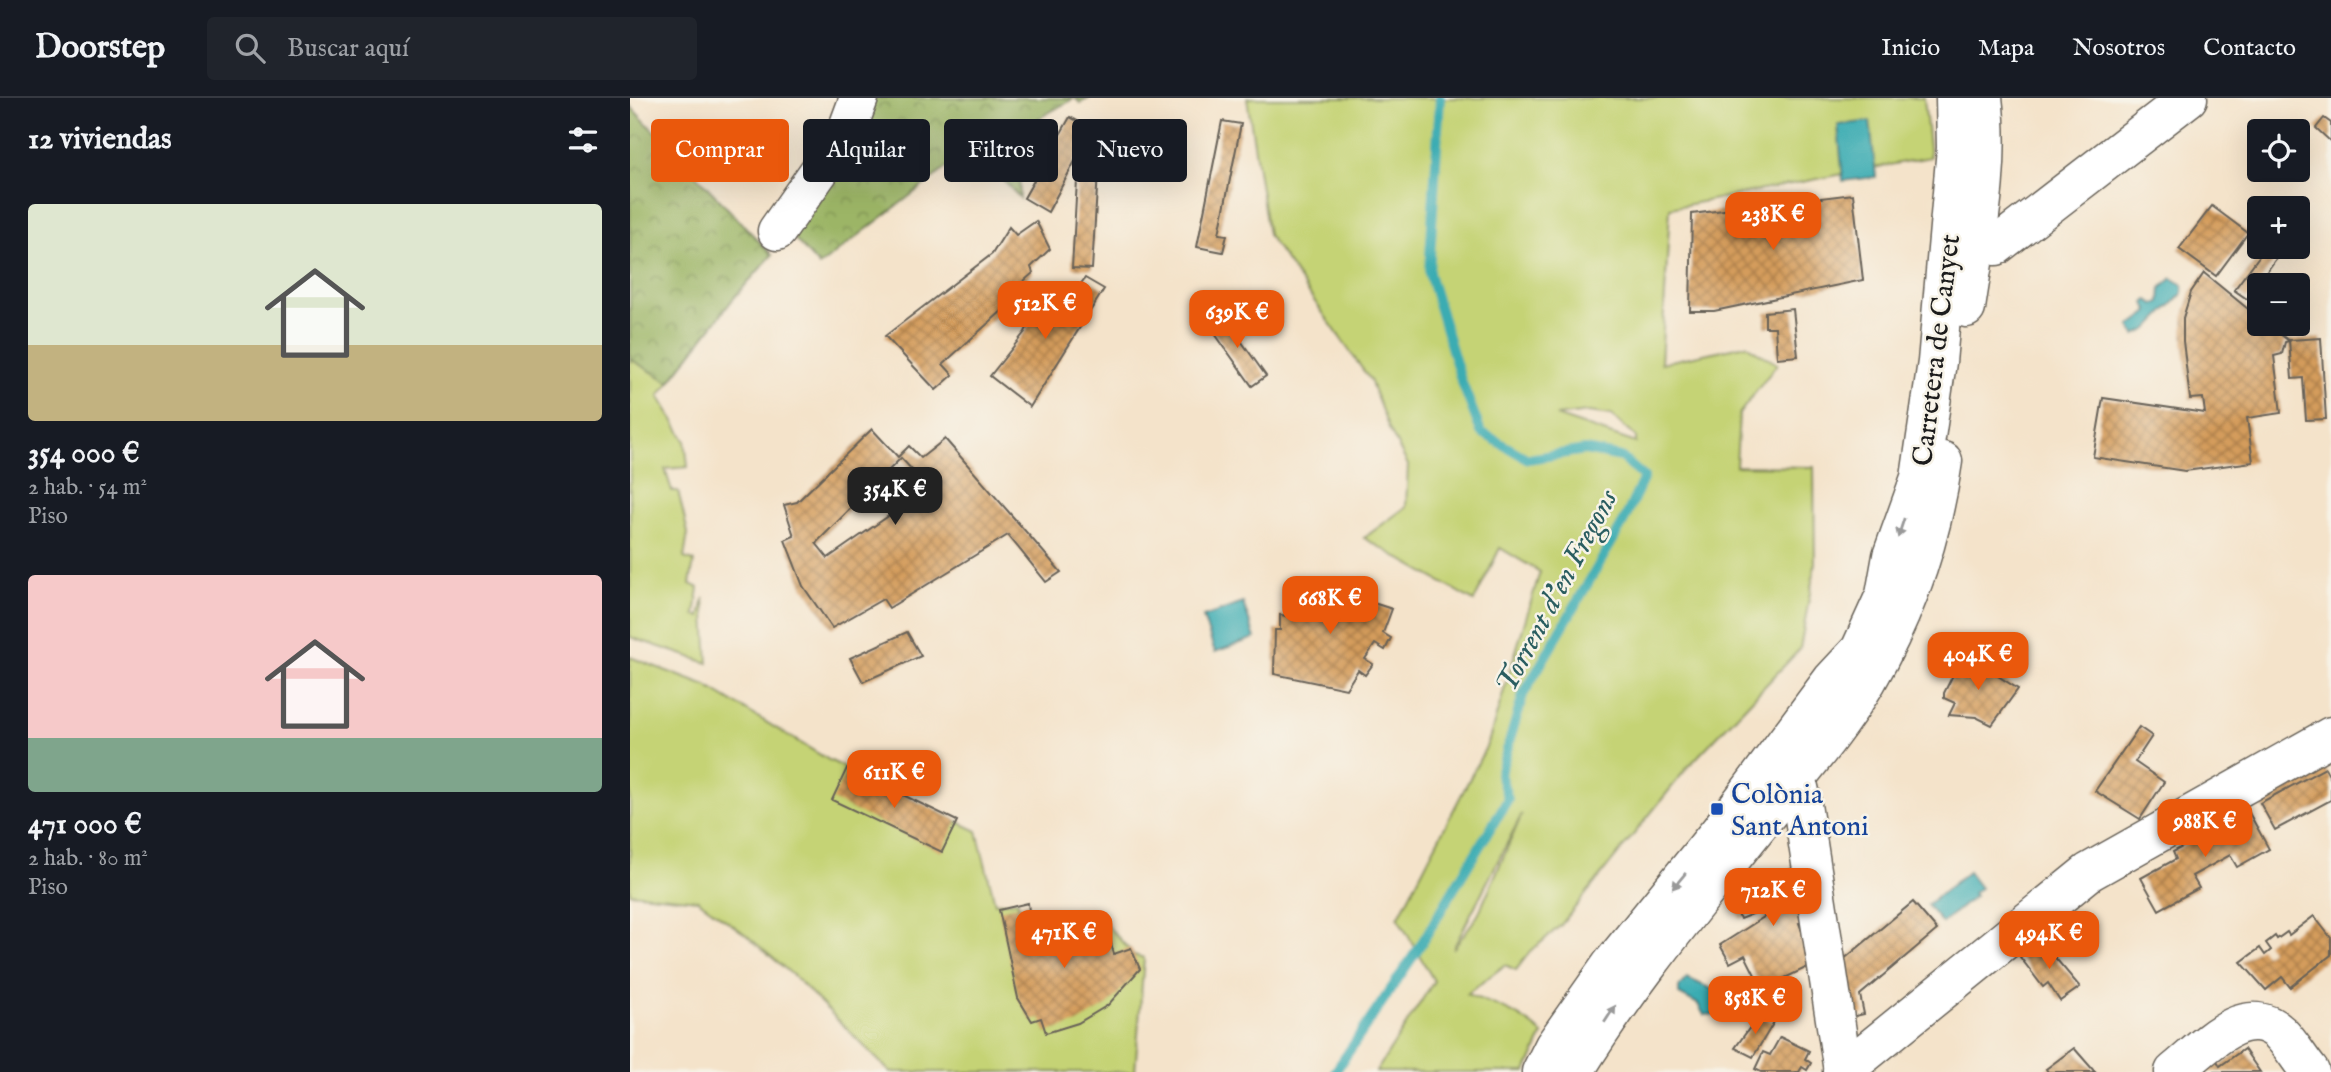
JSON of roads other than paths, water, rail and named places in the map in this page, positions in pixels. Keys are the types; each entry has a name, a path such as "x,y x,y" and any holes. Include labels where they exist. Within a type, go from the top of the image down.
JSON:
{"street":[{"path":"776,231 846,133 859,98"},
{"name":"Carretera de Canyet","path":"1541,1072 1553,1045 1603,976 1719,832 1832,680 1860,650 1885,594 1892,556 1920,478 1937,362 1955,162 1955,98"},
{"path":"1968,98 1972,162 1965,221 1966,234 1975,244"},
{"name":"Carretera de Canyet","path":"1574,1072 1636,976 1797,777 1867,681 1897,621 1922,558 1936,510 1985,161 1983,98"},
{"path":"1937,362 1947,348 1958,266 1963,253 1975,244 1996,246 2188,98"},
{"path":"1842,1071 1793,761 1855,676 1860,650"},
{"path":"1842,1071 2089,872 2331,736"},
{"path":"2174,1072 2236,1024 2251,1021 2266,1023 2280,1034 2310,1072"}],"water":[{"path":"1870,121 1876,177 1843,181 1838,125"},
{"path":"2172,278 2183,285 2183,293 2147,330 2135,335 2130,326 2149,312 2145,303 2148,300 2154,304 2160,302 2161,288"},
{"path":"1243,603 1255,638 1215,652 1203,617"},
{"path":"1968,872 1980,888 1973,893 1975,896 1942,923 1927,905"},
{"path":"1687,978 1725,995 1726,1002 1719,1014 1704,1015 1698,1004 1679,994 1679,987"}],"waterway":[{"name":"Torrent d'en Fregons","path":"1335,1072 1418,949 1508,799 1500,774 1523,695 1623,523 1644,477 1621,457 1585,450 1528,459 1481,432 1461,380 1429,273 1440,98"}],"place":[{"name":"Colònia Sant Antoni","path":"1717,809"}]}
